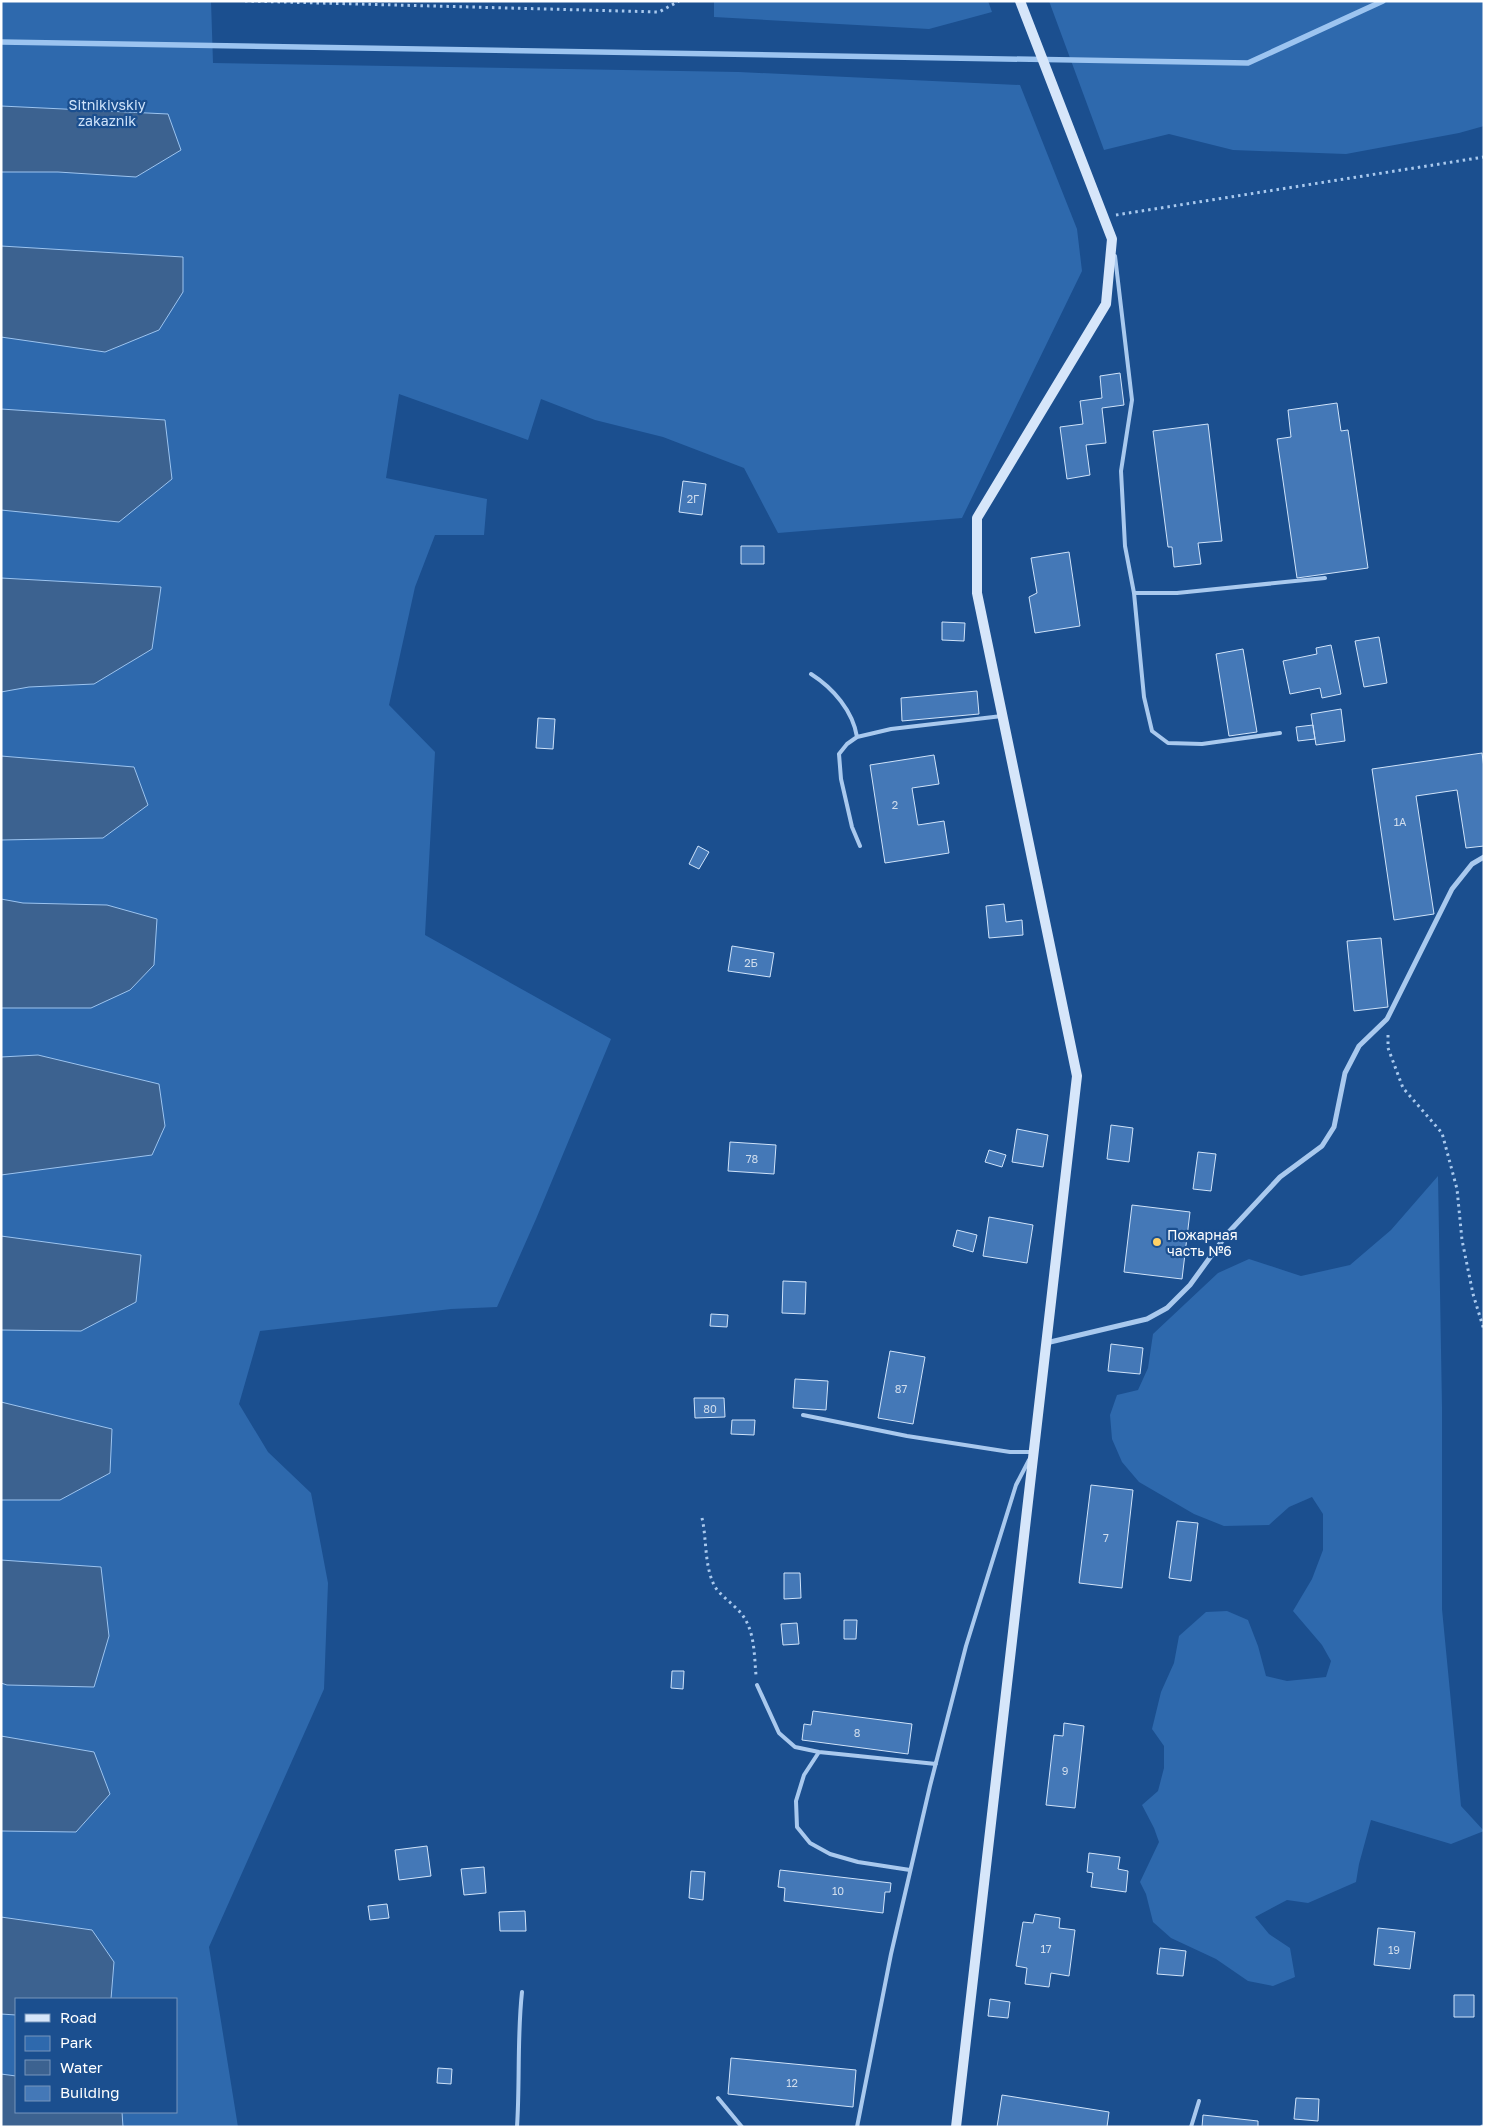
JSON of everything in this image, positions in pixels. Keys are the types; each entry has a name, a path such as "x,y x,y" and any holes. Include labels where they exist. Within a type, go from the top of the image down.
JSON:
{"street":[{"path":"956,2127 1076,1076 977,593 976,518 1106,304 1112,239 1020,1"},
{"path":"1046,1344 1147,1319 1167,1308 1190,1284 1227,1234 1280,1177 1322,1146 1334,1127 1345,1073 1359,1046 1387,1019 1452,889 1472,864 1484,857"}],"lane":[{"path":"1112,239 1132,400 1121,471 1125,546 1134,593 1144,698 1152,731 1168,743 1202,744 1280,733"},
{"path":"1134,593 1176,594 1325,578"},
{"path":"811,674 824,682 848,711 856,726 857,737"},
{"path":"860,846 845,804 839,764 840,754 847,744 857,737 891,728 1002,716"},
{"path":"803,1415 907,1436 1010,1452 1034,1452 1013,1494 966,1646 910,1870 857,2127"},
{"path":"757,1685 779,1733 795,1747 819,1752 936,1764"},
{"path":"819,1752 804,1775 796,1801 797,1827 810,1843 830,1854 858,1862 910,1870"},
{"path":"517,2127 522,1992"},
{"path":"718,2098 742,2127"},
{"path":"1191,2127 1199,2101"}],"path":[{"path":"245,1 659,12 680,1"},
{"path":"1104,217 1484,156"},
{"path":"1387,1019 1388,1048 1403,1088 1442,1133 1457,1189 1462,1240 1473,1294 1484,1330"},
{"path":"702,1518 708,1558 715,1587 742,1614 750,1631 754,1646 757,1685"}],"green space":[{"name":"Sitnikivskiy zakaznik","path":"1,1 211,1 213,63 739,72 1020,85 1077,229 1082,271 962,518 778,533 744,468 663,437 595,420 541,399 528,440 399,394 386,478 487,499 484,535 435,535 415,587 389,705 435,752 425,935 611,1039 497,1307 451,1309 260,1331 239,1404 268,1452 311,1493 328,1583 324,1689 209,1947 238,2127 1,2127"},
{"path":"714,1 988,1 992,12 929,29 714,17"},
{"path":"1049,1 1484,1 1484,126 1459,133 1346,154 1233,150 1169,134 1104,150"},
{"path":"1438,1176 1442,1407 1442,1609 1461,1806 1484,1831 1451,1844 1371,1820 1356,1882 1308,1903 1287,1900 1255,1917 1269,1934 1290,1948 1295,1977 1273,1986 1248,1981 1216,1959 1171,1938 1153,1922 1146,1894 1140,1882 1159,1842 1142,1805 1158,1791 1164,1768 1164,1746 1152,1729 1161,1692 1174,1663 1179,1636 1206,1612 1227,1611 1248,1620 1258,1646 1266,1676 1287,1681 1326,1677 1331,1661 1322,1645 1293,1611 1312,1579 1323,1550 1323,1514 1312,1497 1289,1507 1269,1525 1224,1526 1194,1514 1139,1482 1122,1462 1112,1439 1110,1415 1117,1395 1138,1390 1148,1368 1153,1334 1218,1273 1249,1259 1301,1276 1350,1265 1391,1230"}],"water":[{"path":"1,106 168,114 181,150 136,177 58,172 1,172"},
{"path":"1,246 183,257 183,292 159,330 105,352 1,337"},
{"path":"1,409 165,420 172,479 119,522 1,510"},
{"path":"1,578 161,587 152,649 94,684 29,687 1,692"},
{"path":"1,756 134,767 148,805 103,838 1,840"},
{"path":"1,899 23,903 107,905 157,919 154,965 130,990 91,1008 1,1008"},
{"path":"38,1055 159,1084 165,1126 152,1155 1,1175 1,1057"},
{"path":"1,1236 141,1255 136,1302 81,1331 1,1330"},
{"path":"1,1402 112,1429 110,1473 60,1500 1,1500"},
{"path":"1,1560 101,1567 109,1636 94,1687 7,1685 1,1683"},
{"path":"1,1736 94,1752 110,1794 76,1832 1,1831"},
{"path":"1,1917 92,1930 114,1962 111,1998 15,1998 15,2015 1,2014"},
{"path":"1,2074 15,2076 15,2113 122,2113 123,2127 1,2127"}],"building":[{"path":"1120,373 1124,405 1102,408 1106,443 1086,445 1090,475 1067,479 1060,427 1083,424 1080,401 1102,398 1100,376"},
{"path":"1337,403 1341,431 1348,430 1368,568 1297,578 1277,439 1291,437 1288,410"},
{"path":"1208,424 1222,541 1198,543 1201,564 1174,567 1172,547 1168,547 1153,431"},
{"path":"683,481 706,484 702,515 679,512"},
{"path":"741,546 764,546 764,564 741,564"},
{"path":"1069,552 1080,626 1035,633 1029,597 1037,593 1031,558"},
{"path":"942,622 965,623 964,641 942,640"},
{"path":"1379,637 1387,683 1364,687 1355,641"},
{"path":"1331,645 1341,694 1322,698 1320,688 1290,694 1283,661 1317,654 1316,648"},
{"path":"1243,649 1257,732 1229,736 1216,654"},
{"path":"977,691 979,714 902,721 901,698"},
{"path":"1341,709 1345,741 1316,745 1311,714"},
{"path":"538,718 555,719 553,749 536,748"},
{"path":"1313,725 1315,739 1298,741 1296,727"},
{"path":"1482,753 1484,768 1484,846 1466,848 1457,790 1416,796 1434,914 1394,920 1372,769"},
{"path":"934,755 939,784 912,788 918,825 944,821 949,853 885,863 870,765"},
{"path":"698,846 709,852 699,869 689,864"},
{"path":"1004,904 1006,922 1022,920 1023,935 989,938 986,906"},
{"path":"1381,938 1388,1007 1354,1011 1347,941"},
{"path":"732,946 774,953 770,977 728,971"},
{"path":"1111,1125 1133,1128 1129,1162 1107,1159"},
{"path":"1017,1129 1048,1135 1043,1167 1012,1162"},
{"path":"730,1142 776,1145 774,1174 728,1171"},
{"path":"989,1150 1006,1155 1002,1167 985,1162"},
{"path":"1198,1152 1216,1154 1211,1191 1193,1189"},
{"name":"Пожарная часть №6","path":"1132,1205 1190,1212 1182,1279 1124,1272"},
{"path":"989,1217 1033,1225 1027,1263 983,1256"},
{"path":"957,1230 977,1235 973,1252 953,1246"},
{"path":"783,1281 806,1282 805,1314 782,1313"},
{"path":"711,1314 728,1315 727,1327 710,1326"},
{"path":"1111,1344 1143,1348 1140,1374 1108,1371"},
{"path":"890,1351 925,1357 913,1424 878,1418"},
{"path":"795,1379 828,1381 826,1410 793,1408"},
{"path":"694,1398 724,1398 725,1417 695,1418"},
{"path":"732,1420 755,1420 754,1435 731,1434"},
{"path":"1091,1485 1133,1490 1122,1588 1079,1583"},
{"path":"1177,1521 1198,1523 1191,1581 1169,1578"},
{"path":"784,1573 800,1573 801,1598 784,1599"},
{"path":"844,1620 857,1620 856,1639 844,1639"},
{"path":"797,1623 799,1644 783,1645 781,1624"},
{"path":"672,1671 684,1671 683,1689 671,1688"},
{"path":"813,1711 912,1724 908,1754 802,1740 804,1724 811,1725"},
{"path":"1064,1723 1084,1726 1075,1808 1046,1805 1054,1735 1063,1736"},
{"path":"427,1846 431,1876 399,1880 395,1850"},
{"path":"1089,1853 1120,1857 1118,1869 1128,1871 1126,1892 1091,1887 1093,1873 1087,1872"},
{"path":"484,1867 486,1893 464,1895 461,1869"},
{"path":"780,1870 891,1883 890,1892 885,1892 883,1913 784,1901 785,1888 778,1887"},
{"path":"691,1871 705,1872 703,1900 689,1898"},
{"path":"387,1904 389,1918 370,1920 368,1906"},
{"path":"525,1911 526,1931 500,1931 499,1912"},
{"path":"1035,1914 1060,1918 1059,1928 1075,1930 1069,1976 1051,1973 1049,1987 1025,1984 1027,1968 1016,1966 1023,1922 1033,1923"},
{"path":"1378,1928 1415,1932 1410,1969 1374,1965"},
{"path":"1160,1948 1186,1951 1183,1976 1157,1974"},
{"path":"1454,1995 1474,1995 1474,2017 1454,2017"},
{"path":"990,1999 1010,2002 1008,2018 988,2016"},
{"path":"731,2058 856,2070 853,2107 728,2094"},
{"path":"438,2068 452,2069 451,2084 437,2083"},
{"path":"1002,2095 1109,2112 1107,2127 997,2127"},
{"path":"1296,2098 1319,2099 1318,2121 1294,2119"},
{"path":"1203,2115 1258,2121 1258,2127 1202,2127"}],"waterway":[{"path":"1,42 1248,63 1383,1"}],"place":[{"name":"Пожарная часть №6","path":"1157,1242"}]}
